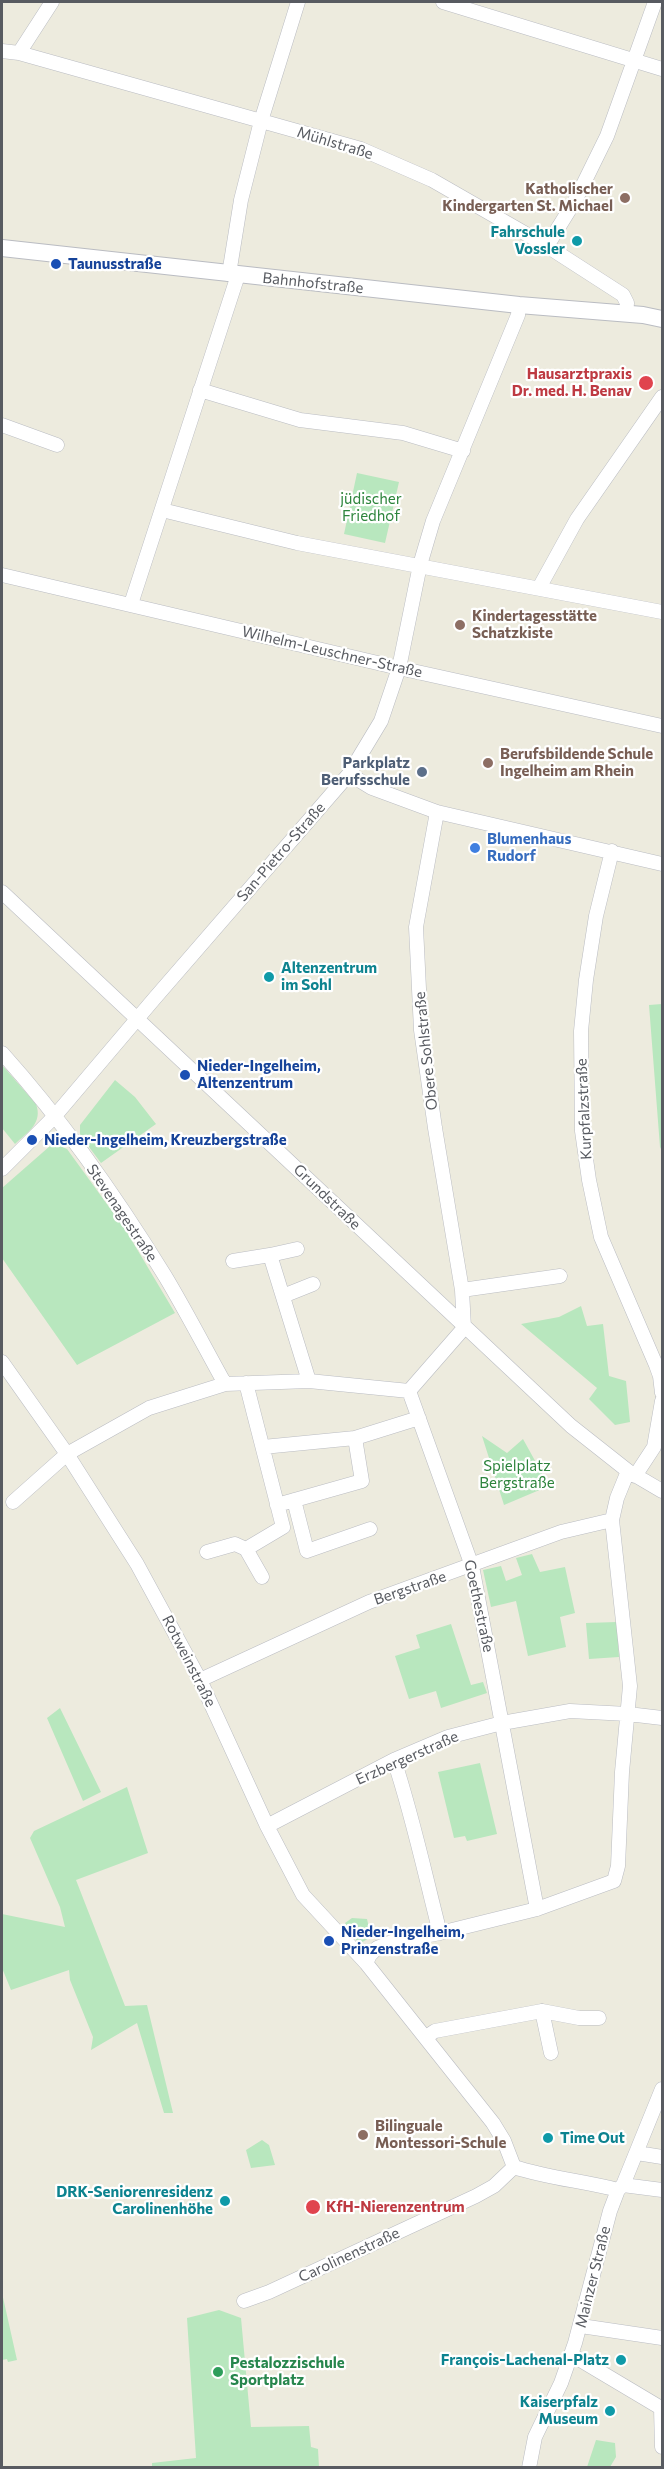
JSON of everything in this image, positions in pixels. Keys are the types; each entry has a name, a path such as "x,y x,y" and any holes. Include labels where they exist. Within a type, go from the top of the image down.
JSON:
{"street":[{"path":"19,53 52,2"},
{"path":"131,604 200,390 233,274 241,200 261,121 298,2"},
{"path":"443,2 460,4 663,69"},
{"path":"547,246 576,199 607,136 655,2"},
{"name":"Mühlstraße","path":"2,51 19,53 361,149 432,180 617,289 626,299 626,314"},
{"name":"Bahnhofstraße","path":"2,248 519,304 643,315 663,319"},
{"name":"San-Pietro-Straße","path":"2,1169 54,1117 349,774 381,721 399,669 420,565 434,521 518,315 519,304"},
{"name":"Bahnhofstraße","path":"626,314 663,330"},
{"path":"200,390 300,420 402,433 463,451"},
{"path":"539,588 578,519 663,397"},
{"path":"2,425 57,445"},
{"path":"162,510 297,543 663,612"},
{"name":"Wilhelm-Leuschner-Straße","path":"2,575 399,669 663,726"},
{"path":"349,774 372,788 437,812 663,864"},
{"name":"Obere Sohlstraße","path":"437,812 416,927 421,1030 462,1290 464,1328"},
{"name":"Kurpfalzstraße","path":"612,851 596,916 585,980 581,1031 582,1131 601,1237 656,1365 663,1393"},
{"name":"Grundstraße","path":"2,892 571,1426 631,1474 663,1491"},
{"name":"Stevenagestraße","path":"2,1053 112,1194 166,1276 225,1384"},
{"path":"233,1261 270,1256 297,1248"},
{"path":"270,1256 309,1381"},
{"path":"462,1290 560,1276"},
{"path":"283,1296 313,1284"},
{"path":"13,1502 68,1454 148,1408 225,1384 309,1381 410,1392 464,1328"},
{"name":"Rotweinstraße","path":"2,1362 68,1454 137,1564 200,1680 267,1826 303,1895 366,1963 494,2123 508,2149 514,2167"},
{"path":"246,1383 283,1527 246,1549"},
{"name":"Goethestraße","path":"410,1392 472,1566 537,1909"},
{"path":"366,1963 370,1955 384,1945 537,1909 614,1881 618,1866 630,1686 612,1520 617,1498 631,1474 654,1446 663,1401"},
{"path":"263,1447 355,1438 419,1418"},
{"path":"277,1505 362,1481 355,1438"},
{"path":"294,1500 307,1551 370,1529"},
{"name":"Bergstraße","path":"200,1680 369,1602 561,1532 612,1520"},
{"path":"207,1552 235,1544 246,1549 262,1577"},
{"name":"Erzbergerstraße","path":"267,1826 394,1760 448,1737 502,1723 570,1711 663,1718"},
{"path":"394,1760 409,1808 440,1933"},
{"path":"426,2037 435,2031 542,2011 579,2018 599,2018"},
{"path":"542,2011 551,2054"},
{"name":"Mainzer Straße","path":"529,2468 536,2437 572,2355 602,2240 626,2187 663,2089"},
{"path":"637,2153 663,2157"},
{"path":"514,2167 539,2175 599,2185 663,2190"},
{"name":"Carolinenstraße","path":"244,2301 269,2292 476,2196 494,2186 514,2167"},
{"path":"581,2326 663,2338"},
{"path":"572,2355 662,2408 663,2446"}],"green space":[{"name":"jüdischer Friedhof","path":"357,473 399,482 385,543 344,534"},
{"path":"662,1004 662,1151 649,1005"},
{"path":"2,1065 36,1104 38,1111 33,1127 15,1144 2,1128"},
{"path":"115,1080 135,1097 156,1124 101,1163 80,1135 80,1125"},
{"path":"58,1145 67,1149 125,1229 175,1313 77,1365 2,1258 2,1188 50,1146"},
{"path":"581,1306 587,1326 603,1324 609,1376 626,1381 630,1422 615,1425 589,1399 597,1388 521,1324 559,1317"},
{"name":"Spielplatz Bergstraße","path":"482,1436 507,1453 523,1439 549,1486 504,1505"},
{"path":"532,1554 540,1572 565,1567 575,1613 560,1617 566,1647 528,1656 516,1601 491,1607 483,1570 501,1566 506,1581 522,1575 516,1558"},
{"path":"617,1622 619,1657 589,1659 586,1623"},
{"path":"451,1624 471,1685 483,1682 487,1693 441,1708 436,1691 409,1699 395,1656 420,1648 416,1635"},
{"path":"60,1708 101,1792 83,1801 47,1718"},
{"path":"480,1763 497,1834 467,1841 465,1836 454,1838 438,1772"},
{"path":"127,1787 148,1853 76,1880 125,2006 147,2005 173,2113 164,2113 137,2023 91,2050 93,2037 70,1980 69,1970 11,1990 2,1968 2,1914 65,1927 60,1907 30,1838 34,1831"},
{"path":"352,1918 367,1919 371,1937 359,1944 345,1923"},
{"path":"262,2140 269,2145 275,2165 251,2168 246,2150"},
{"path":"2,2293 17,2360 8,2362 7,2359 2,2360"},
{"name":"Pestalozzischule Sportplatz","path":"219,2310 241,2318 251,2427 309,2426 311,2447 318,2449 319,2467 152,2467 152,2463 196,2458 187,2318"},
{"path":"596,2440 615,2443 616,2457 610,2467 587,2467"}],"place":[{"name":"Katholischer Kindergarten St. Michael","path":"625,198"},
{"name":"Fahrschule Vossler","path":"577,241"},
{"name":"Taunusstraße","path":"56,264"},
{"name":"Hausarztpraxis Dr. med. H. Benav","path":"646,383"},
{"name":"Kindertagesstätte Schatzkiste","path":"460,625"},
{"name":"Berufsbildende Schule Ingelheim am Rhein","path":"488,763"},
{"name":"Parkplatz Berufsschule","path":"422,772"},
{"name":"Blumenhaus Rudorf","path":"475,848"},
{"name":"Altenzentrum im Sohl","path":"269,977"},
{"name":"Nieder-Ingelheim, Altenzentrum","path":"185,1075"},
{"name":"Nieder-Ingelheim, Kreuzbergstraße","path":"32,1140"},
{"name":"Nieder-Ingelheim, Prinzenstraße","path":"329,1941"},
{"name":"Bilinguale Montessori-Schule","path":"363,2135"},
{"name":"Time Out","path":"548,2138"},
{"name":"DRK-Seniorenresidenz Carolinenhöhe","path":"225,2201"},
{"name":"KfH-Nierenzentrum","path":"313,2207"},
{"name":"François-Lachenal-Platz","path":"621,2360"},
{"name":"Pestalozzischule Sportplatz","path":"218,2372"},
{"name":"Kaiserpfalz Museum","path":"610,2411"}]}
